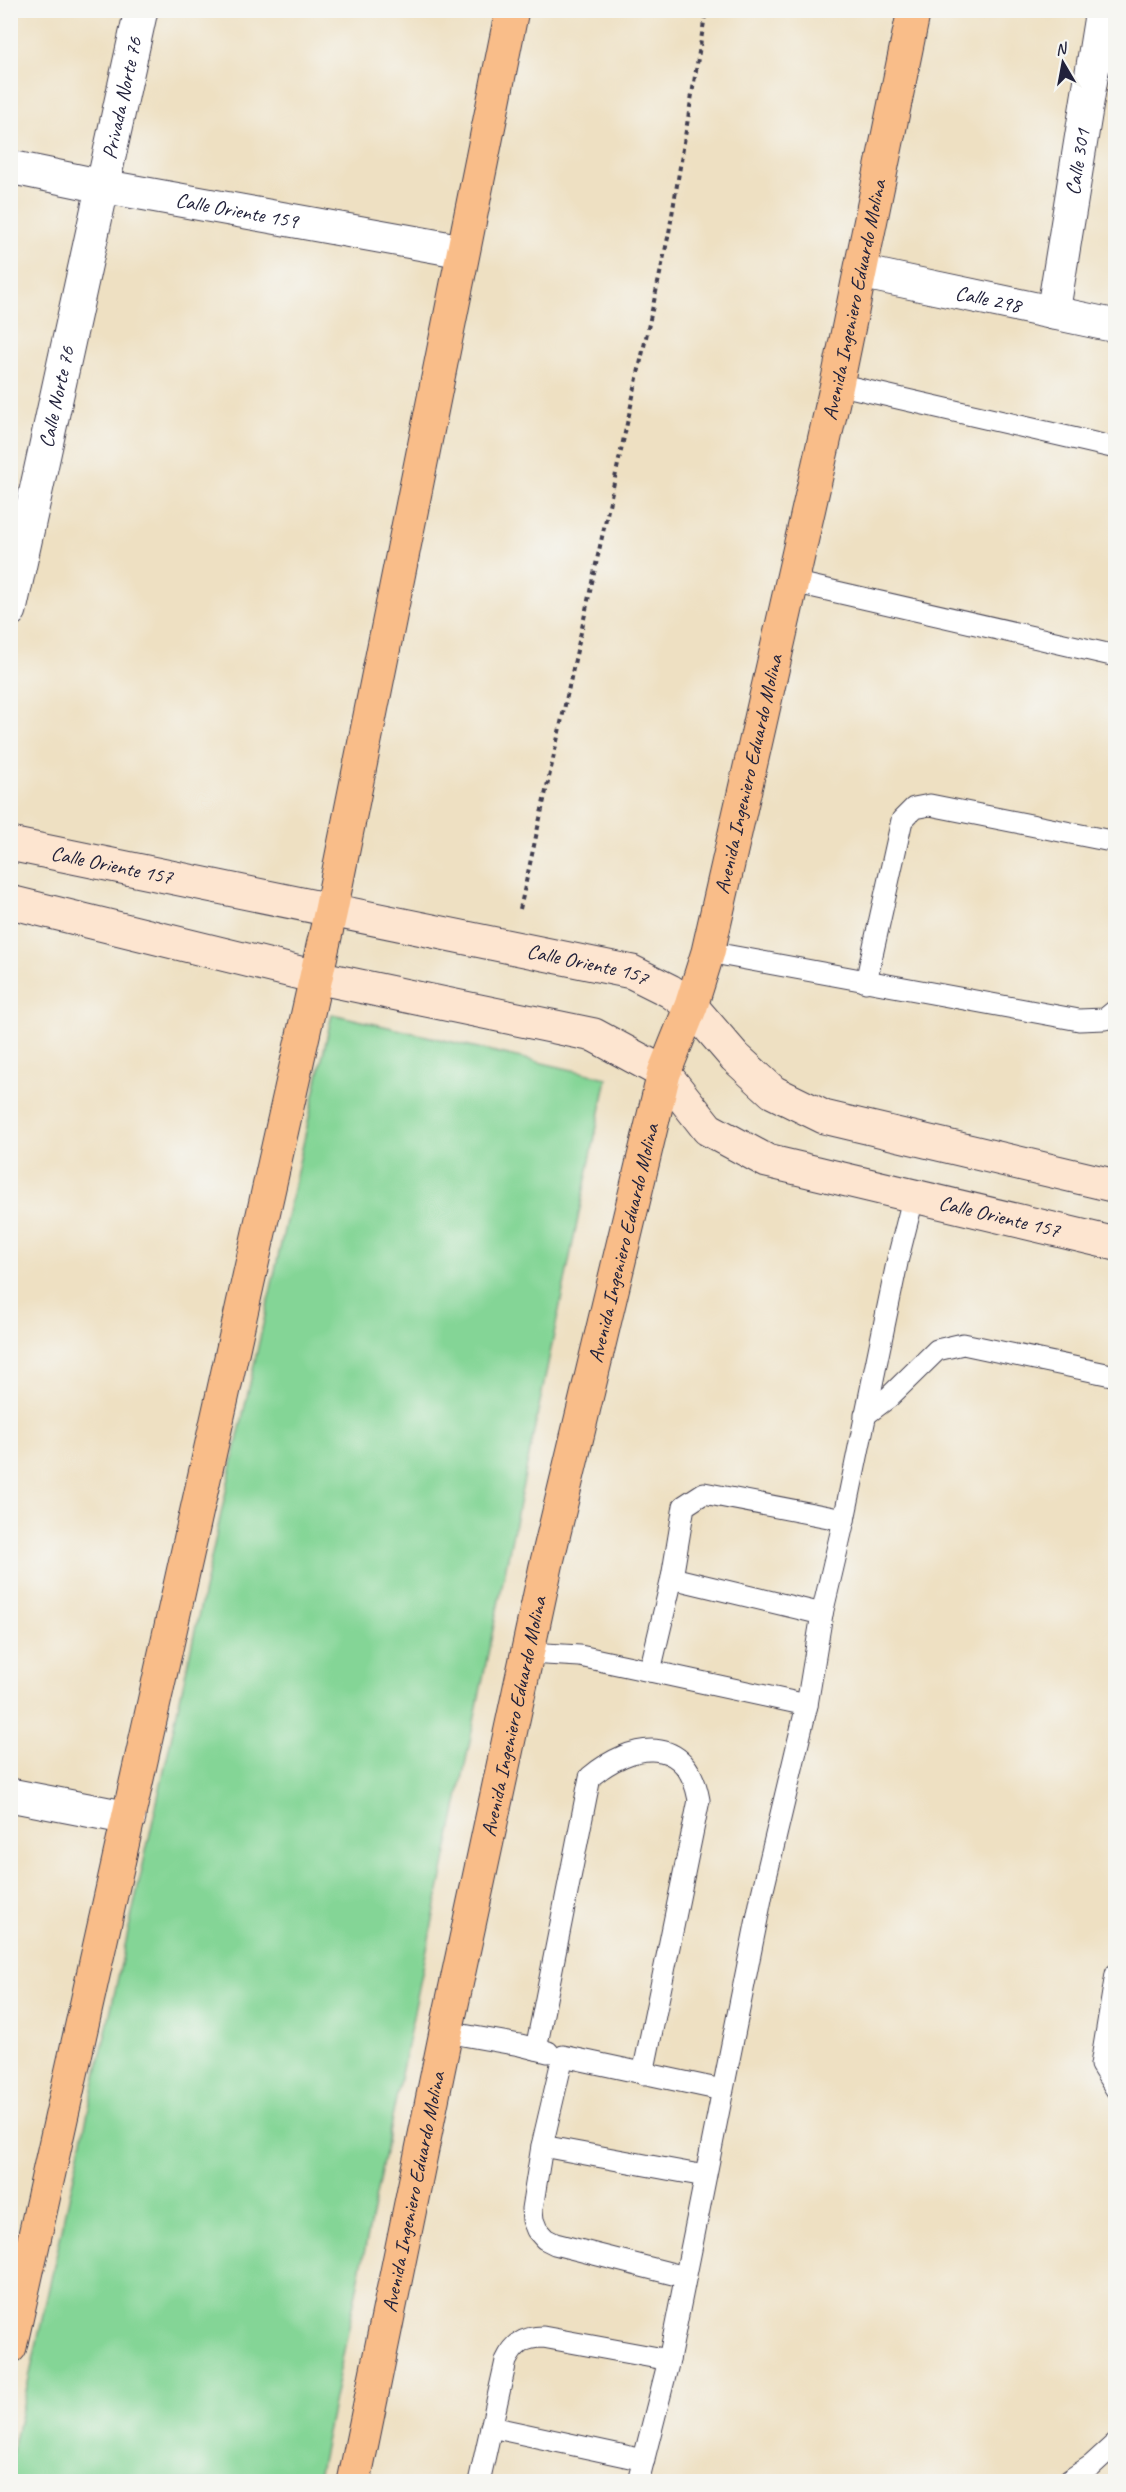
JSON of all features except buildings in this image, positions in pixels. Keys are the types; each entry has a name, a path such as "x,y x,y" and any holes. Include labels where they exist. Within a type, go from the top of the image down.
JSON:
{"main road":[{"path":"10,2347 331,910 512,10"},
{"name":"Avenida Ingeniero Eduardo Molina","path":"354,2481 446,2032 546,1566 664,1073 691,1006 708,952 837,384 914,10"}],"street":[{"name":"Privada Norte 76","path":"102,186 141,10"},
{"name":"Calle 301","path":"1053,313 1102,10"},
{"name":"Calle Oriente 159","path":"10,167 102,186 462,251"},
{"name":"Calle Norte 76","path":"10,610 102,186"},
{"name":"Calle 298","path":"861,272 1116,326"},
{"name":"Calle Oriente 157","path":"10,844 632,972 670,991 691,1006 735,1057 773,1092 824,1117 1116,1186"},
{"name":"Calle Oriente 157","path":"10,902 316,977 594,1035 664,1073 708,1129 766,1161 1116,1244"},
{"path":"10,1795 129,1818"}],"lane":[{"path":"837,384 1116,448"},
{"path":"793,582 1116,656"},
{"path":"866,982 902,820 915,808 930,805 1116,842"},
{"path":"708,952 1079,1020 1105,1019 1116,1010"},
{"path":"638,2481 669,2360 780,1811 807,1705 822,1614 844,1520 898,1258 914,1195"},
{"path":"865,1415 889,1397 937,1350 963,1344 1116,1376"},
{"path":"650,1671 672,1578 684,1506 704,1493 844,1520"},
{"path":"672,1578 822,1614"},
{"path":"528,1653 580,1656 807,1705"},
{"path":"536,2049 590,1777 608,1762 631,1753 654,1749 672,1755 686,1766 696,1786 699,1800 643,2074"},
{"path":"1116,1974 1101,2065 1116,2089"},
{"path":"446,2032 536,2049 722,2090"},
{"path":"563,2056 542,2146 532,2209 537,2230 545,2239 555,2244 685,2277"},
{"path":"542,2146 705,2176"},
{"path":"479,2481 490,2427 511,2350 519,2342 531,2337 543,2337 669,2360"},
{"path":"490,2427 644,2460"},
{"path":"1067,2481 1092,2465 1116,2443"}],"path":[{"path":"512,947 669,233 706,10"}],"green space":[{"path":"332,1014 607,1078 317,2481 11,2481 11,2459"}]}
